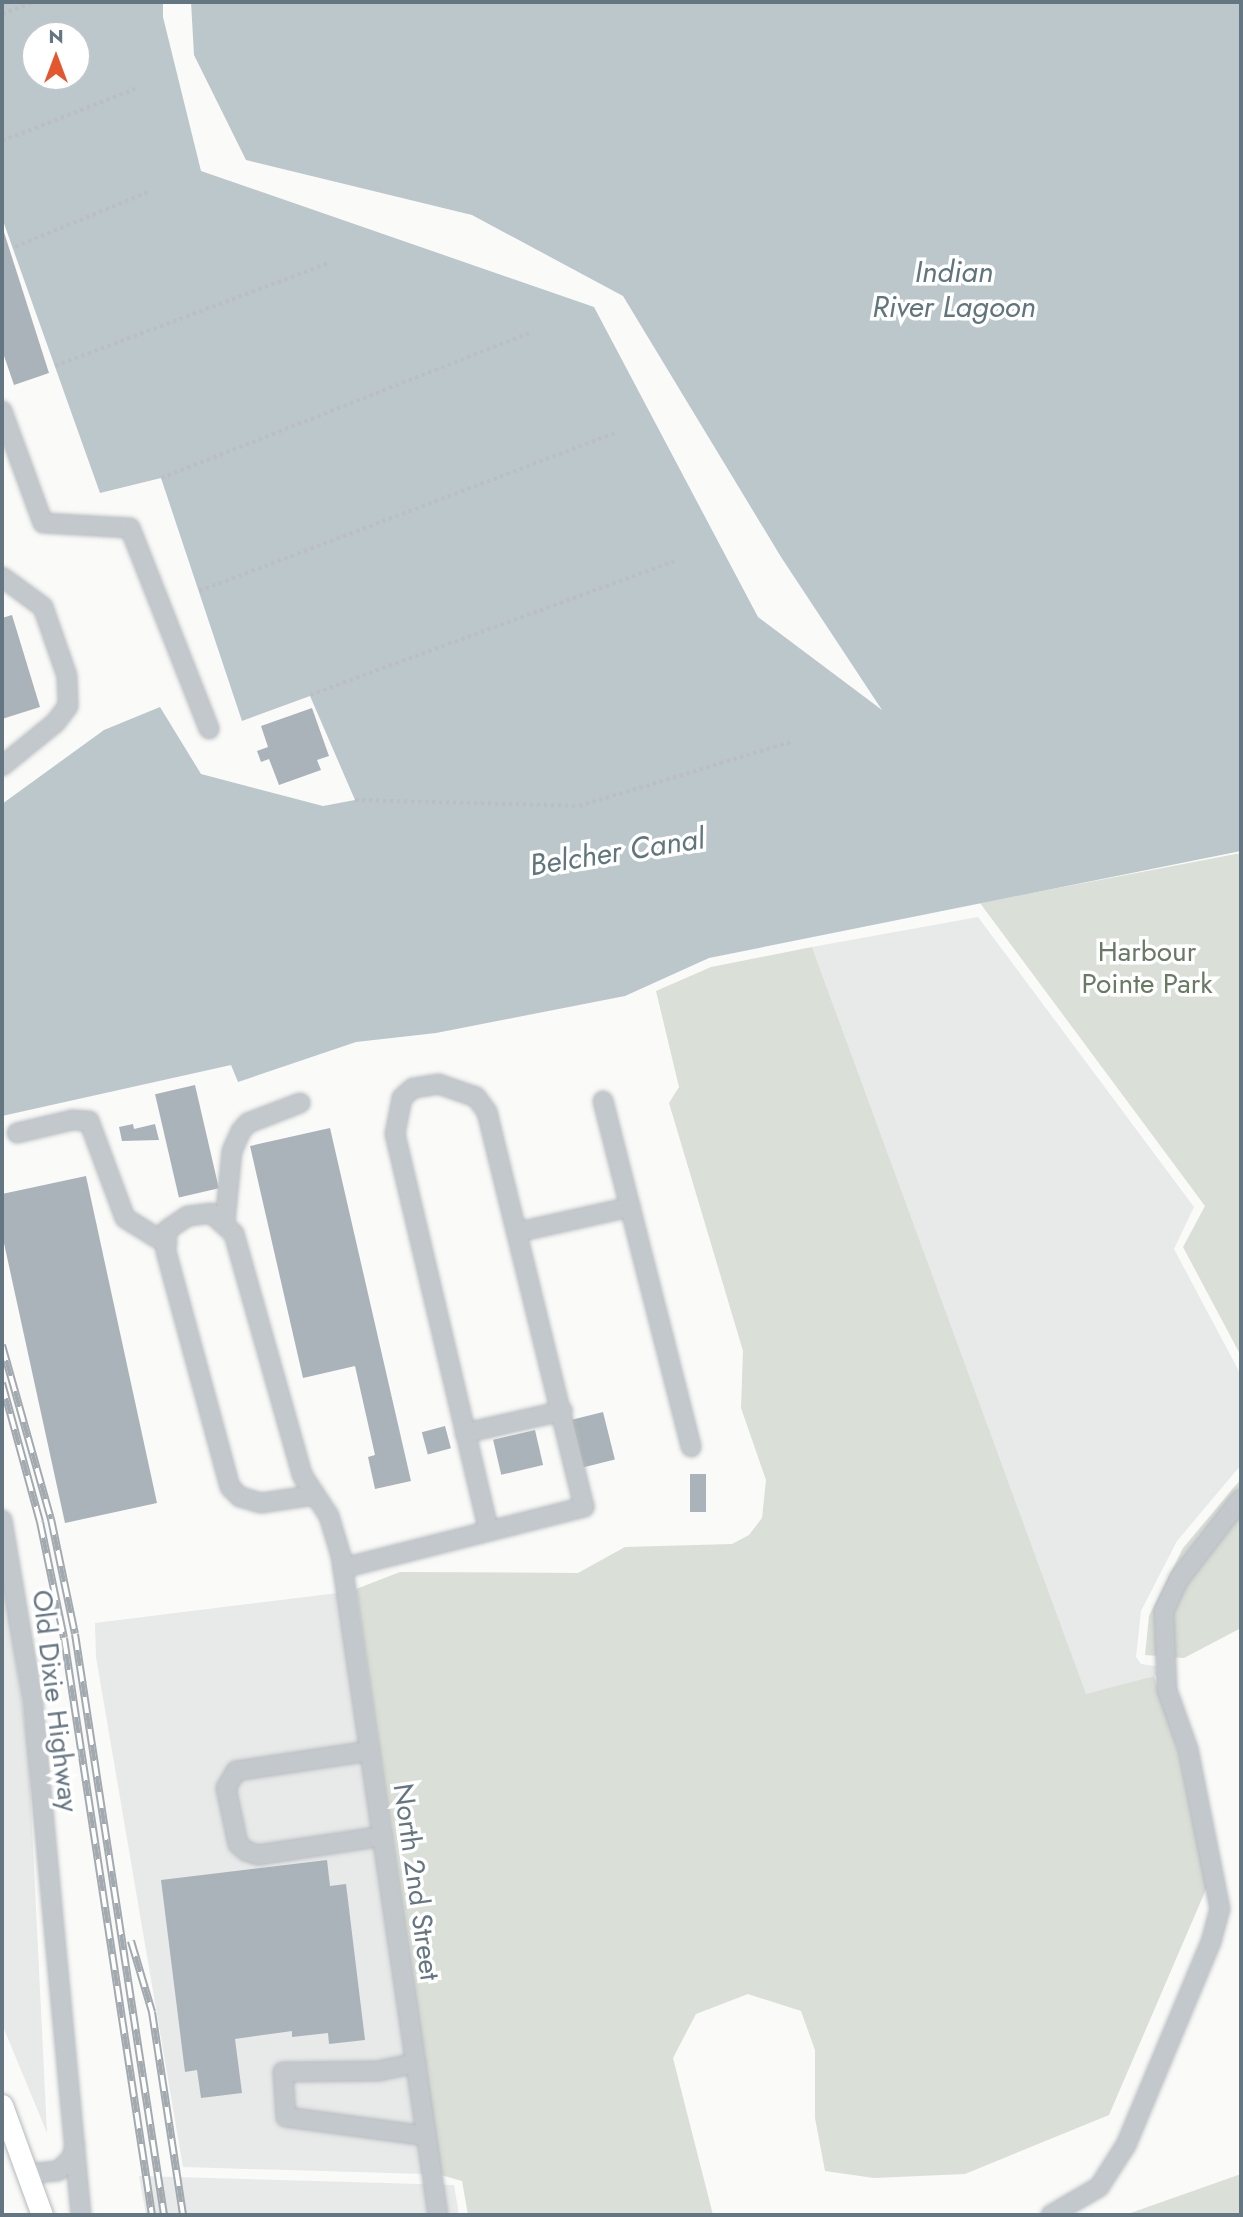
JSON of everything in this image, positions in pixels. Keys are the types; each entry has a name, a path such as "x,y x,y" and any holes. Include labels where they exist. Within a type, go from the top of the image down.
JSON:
{"main road":[{"path":"2,2105 42,2215"}],"street":[{"path":"2,411 43,523 130,528 209,729"},
{"path":"2,577 43,607 67,676 68,706 55,723 2,766"},
{"path":"342,1562 489,1531 584,1507 563,1412 487,1112 476,1097 448,1087 413,1088 402,1098 395,1134 489,1531"},
{"path":"603,1101 691,1447"},
{"path":"300,1103 248,1123 241,1131 232,1151 225,1222 211,1213 188,1216 167,1230 167,1244 230,1487 240,1497 261,1503 314,1495"},
{"path":"17,1133 72,1120 89,1121 125,1218 167,1244"},
{"path":"517,1232 630,1207"},
{"name":"North 2nd Street","path":"225,1222 234,1234 302,1475 329,1516 342,1562 438,2215"},
{"path":"465,1433 563,1412"},
{"path":"1051,2215 1099,2187 1126,2146 1211,1942 1220,1909 1188,1749 1167,1690 1164,1611 1179,1579 1241,1499"},
{"name":"Old Dixie Highway","path":"2,1520 33,1704 81,2215"},
{"path":"370,1751 236,1771 226,1788 238,1844 246,1851 258,1855 383,1836"},
{"path":"416,2063 379,2071 283,2072 286,2117 426,2136"},
{"path":"27,2174 58,2171 66,2165 76,2141"}],"path":[{"path":"2,14 34,2"},
{"path":"2,141 135,89"},
{"path":"15,247 150,191"},
{"path":"55,366 329,263"},
{"path":"161,478 530,333"},
{"path":"199,591 616,433"},
{"path":"310,695 674,561"},
{"path":"355,800 579,806 791,742"}],"shaded area":[{"path":"978,917 1194,1207 1174,1249 1241,1375 1241,1465 1177,1541 1141,1611 1136,1657 1141,1664 1156,1666 1157,1675 1086,1695 812,947"},
{"path":"2,1567 28,1745 47,2133 2,2024"},
{"path":"338,1593 423,2174 183,2167 96,1657 95,1623"},
{"path":"139,2176 454,2185 459,2215 146,2215"}],"green space":[{"name":"Harbour Pointe Park","path":"1241,853 1241,1356 1183,1247 1205,1206 980,903"},
{"path":"812,947 1086,1694 1154,1676 1179,1753 1207,1887 1109,2115 965,2174 874,2178 825,2171 815,2118 815,2050 801,2011 748,1994 696,2014 673,2058 713,2215 468,2215 462,2181 441,2175 356,1589 400,1572 578,1573 625,1547 732,1544 749,1535 762,1518 766,1480 741,1408 743,1351 669,1103 679,1087 656,991 711,967"},
{"path":"1241,1479 1241,1628 1184,1658 1145,1655 1149,1616 1183,1548"},
{"path":"1241,2174 1241,2215 1125,2215"}],"water":[{"name":"Indian River Lagoon","path":"2,2 163,2 163,17 201,171 594,307 758,617 882,710 781,557 623,296 472,215 246,160 194,55 191,2 1241,2 1241,851 709,958 625,996 436,1033 356,1042 238,1082 231,1065 2,1116 2,804 104,730 160,707 201,774 323,806 355,800 310,696 242,721 161,478 100,493 2,218"}],"building":[{"path":"2,226 49,373 14,385 2,350"},
{"path":"12,615 40,707 2,719 2,618"},
{"path":"312,708 329,756 317,760 321,770 279,785 269,759 261,762 257,751 268,747 261,726"},
{"path":"195,1085 219,1188 179,1198 155,1094"},
{"path":"133,1124 134,1129 155,1124 159,1140 122,1141 119,1127"},
{"path":"330,1128 411,1481 375,1489 368,1457 375,1455 355,1366 303,1378 250,1146"},
{"path":"86,1176 157,1503 65,1523 2,1234 2,1194"},
{"path":"603,1412 615,1460 584,1467 572,1420"},
{"path":"445,1426 451,1448 428,1454 422,1432"},
{"path":"535,1430 543,1465 501,1475 493,1440"},
{"path":"690,1474 706,1474 706,1512 690,1512"},
{"path":"327,1860 330,1886 346,1884 365,2040 329,2044 328,2033 292,2037 292,2031 235,2039 242,2093 201,2098 197,2070 185,2072 161,1880"}],"railway":[{"path":"2,1345 51,1519 75,1634 164,2215"},
{"path":"2,1383 40,1522 64,1638 152,2215"},
{"path":"131,1941 152,2012 183,2215"}],"water label":[{"name":"Belcher Canal","path":"617,852"}]}
